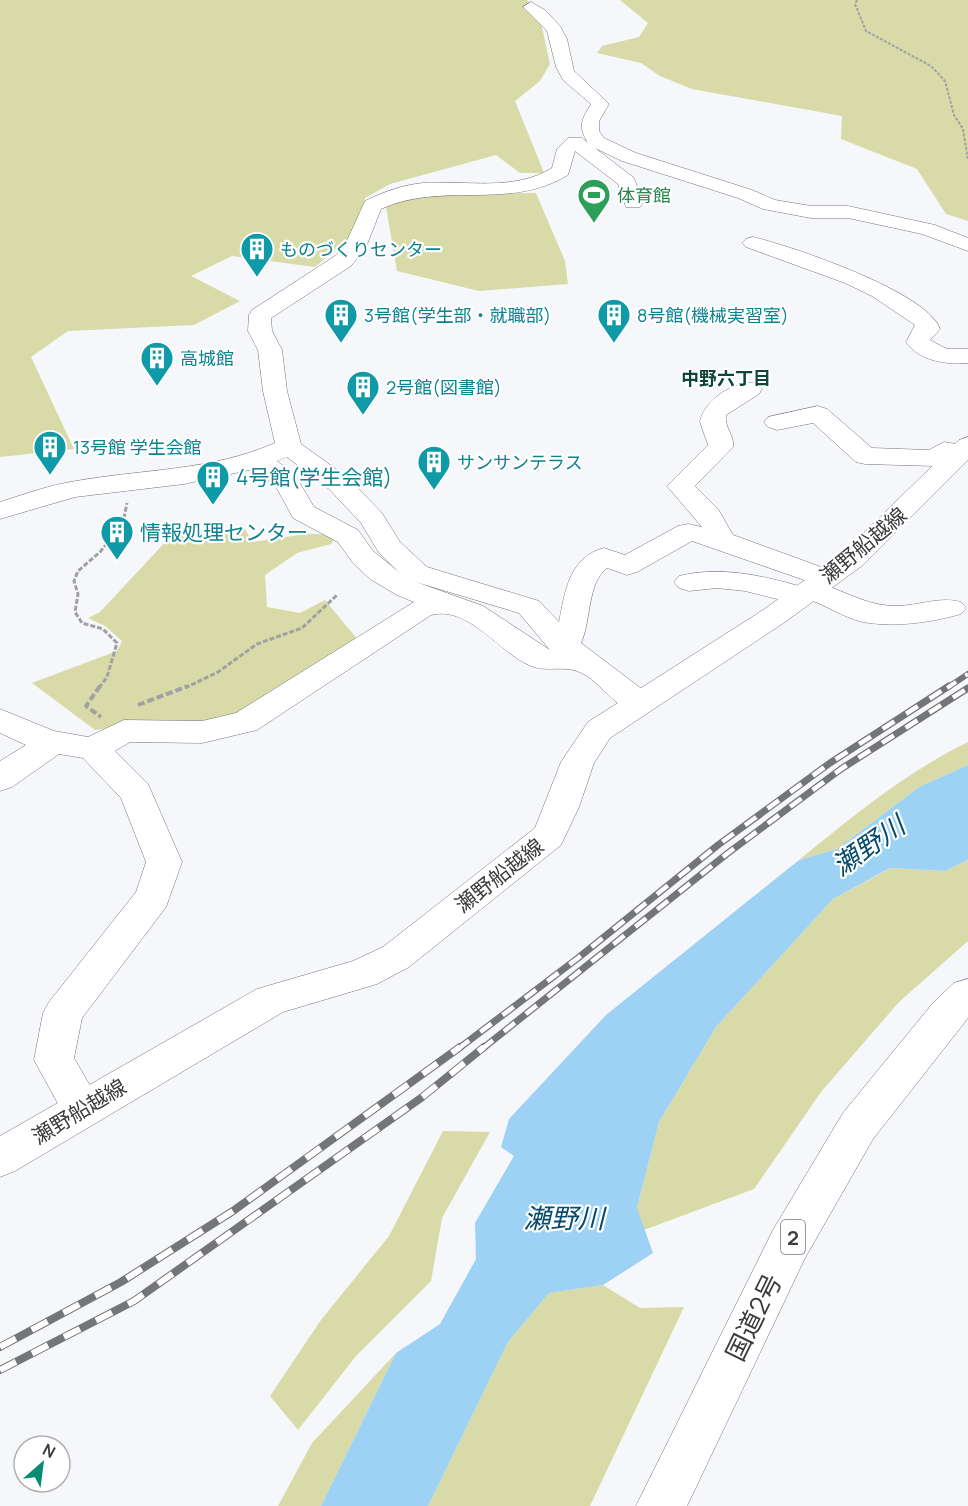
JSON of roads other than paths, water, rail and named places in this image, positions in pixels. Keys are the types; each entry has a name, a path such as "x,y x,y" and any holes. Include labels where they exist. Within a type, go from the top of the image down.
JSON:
{"main road":[{"path":"531,7 546,19 559,37 561,60 567,74 594,96 600,104 590,121 590,131 597,142 630,157 745,194 770,205 811,212 858,214 928,229 968,245"},
{"path":"633,203 627,182 582,141 566,149 561,171 543,183 522,187 424,189 404,192 372,205 355,247 343,261 260,315 260,332 270,350 275,391 289,447 338,483 372,519 389,547 417,573 529,607 575,654 640,703"},
{"path":"753,243 853,278 880,291 926,322 928,329 919,337 918,342 930,352 944,356 968,356"},
{"path":"722,540 716,522 707,510 688,496 680,486 720,447 722,442 711,428 710,419 716,411 750,388"},
{"path":"777,422 818,414 866,456 935,458 944,450 965,449"},
{"path":"0,511 74,490 216,472 260,461 289,447"},
{"name":"瀬野船越線","path":"0,1158 82,1108 271,1000 364,973 396,957 549,836 578,762 599,730 853,559 965,449"},
{"path":"260,461 286,481 303,512 348,536 363,557 380,573 407,589 472,612 541,659 575,654"},
{"path":"575,654 576,621 583,576 593,562 604,557 627,566 688,532 722,540 813,588 870,614 898,615 951,608"},
{"path":"688,582 710,577 813,588"},
{"path":"0,780 55,742 105,729 202,732 246,722 421,609 444,603"},
{"path":"0,720 55,742"},
{"path":"82,1108 54,1060 63,1013 153,897 164,862 136,792 105,729"},
{"name":"国道2号","path":"661,1506 789,1244 858,1126 947,1014 968,994"}],"water":[{"name":"瀬野川","path":"968,765 968,860 945,871 890,868 833,899 716,1027 659,1122 637,1208 653,1253 603,1285 549,1293 508,1342 428,1506 321,1506 396,1353 440,1324 476,1259 475,1223 514,1156 501,1147 509,1119 606,1015 799,860 837,849 919,787"}],"railway":[{"path":"947,688 968,674"},
{"path":"458,1049 578,958 718,845 830,763 949,686"},
{"path":"482,1049 728,853 841,769 968,688"},
{"path":"0,1347 121,1282 233,1211 460,1047"},
{"path":"0,1370 134,1301 421,1098 484,1047"}],"place":[{"name":"体育館","path":"594,224"},
{"name":"ものづくりセンター","path":"257,278"},
{"name":"3号館(学生部・就職部)","path":"341,344"},
{"name":"8号館(機械実習室)","path":"614,344"},
{"name":"高城館","path":"157,387"},
{"name":"2号館(図書館)","path":"363,416"},
{"name":"13号館 学生会館","path":"50,476"},
{"name":"サンサンテラス","path":"434,491"},
{"name":"4号館(学生会館)","path":"213,506"},
{"name":"情報処理センター","path":"117,561"}],"district":[{"name":"中野六丁目","path":"726,378"}]}
